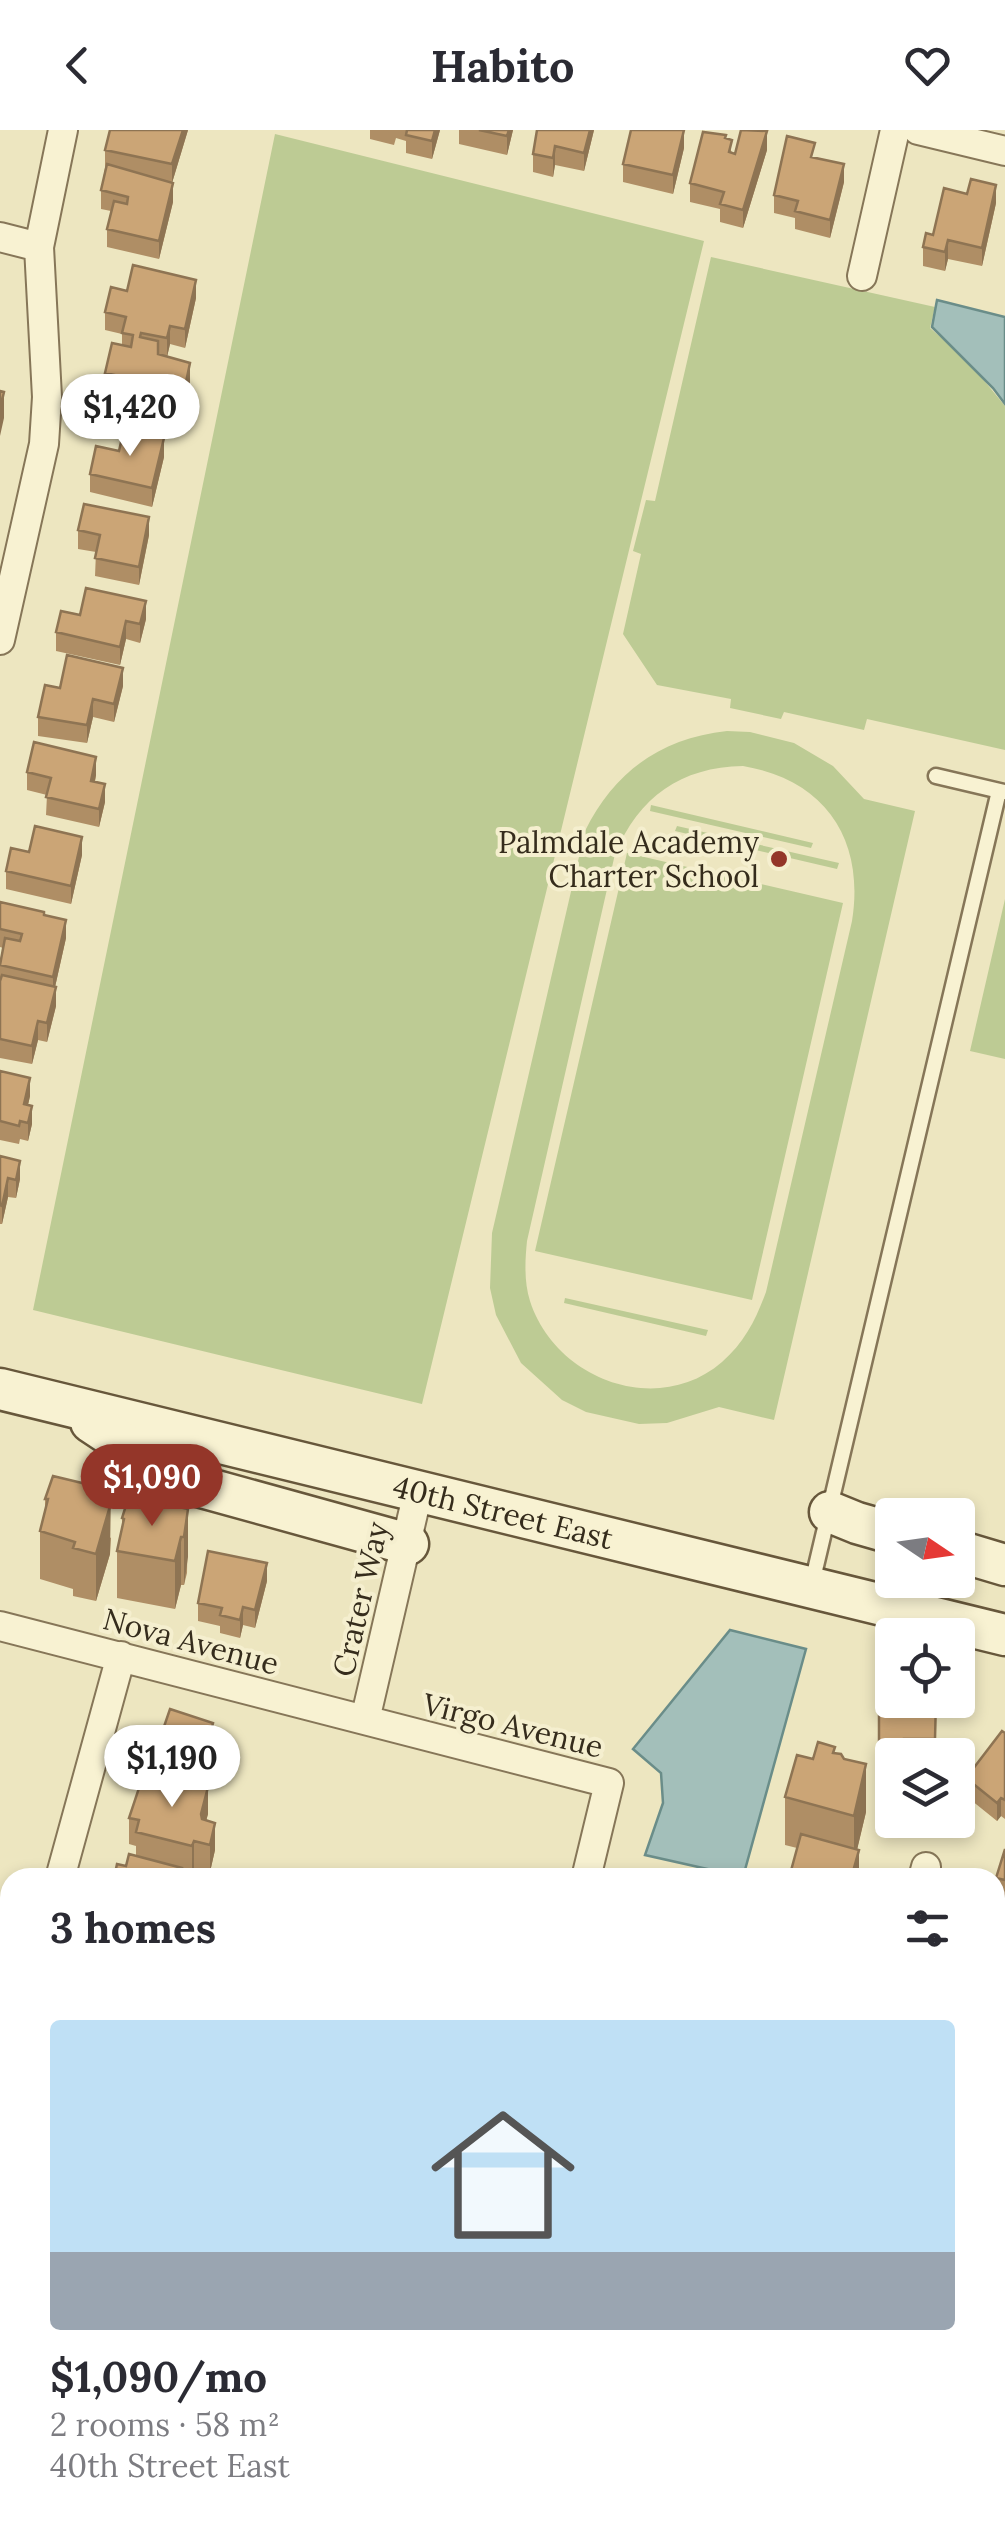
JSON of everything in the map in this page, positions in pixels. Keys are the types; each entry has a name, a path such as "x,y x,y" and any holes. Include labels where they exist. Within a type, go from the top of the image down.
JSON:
{"main road":[{"name":"40th Street East","path":"0,1390 937,1618"},
{"path":"67,1406 180,1481 408,1544"},
{"path":"830,1512 875,1529"},
{"path":"975,1556 1005,1565"},
{"name":"40th Street East","path":"975,1628 1005,1635"},
{"path":"975,1631 1005,1645"}],"street":[{"path":"0,640 11,543 44,444 47,396 39,247 63,130"},
{"path":"862,276 895,130"},
{"path":"918,130 1005,151"},
{"path":"0,237 39,247"},
{"name":"Crater Way","path":"365,1720 418,1492"},
{"name":"Nova Avenue","path":"0,1626 365,1720"},
{"path":"63,1868 120,1656"},
{"name":"Virgo Avenue","path":"365,1720 609,1783 588,1868"}],"lane":[{"path":"811,1587 1002,791 936,776"}],"green space":[{"path":"275,134 704,241 422,1404 33,1310"},
{"path":"711,257 935,307 930,328 968,361 1005,406 1005,750 867,719 864,730 784,712 781,719 730,708 731,699 657,685 623,634 641,554 633,551 646,500 655,501"},
{"path":"750,732 794,743 833,766 864,799 915,811 774,1420 719,1407 667,1423 639,1424 586,1412 562,1400 521,1363 496,1315 490,1288 492,1233 585,831 625,775 661,750 703,735","holes":["743,766 772,773 797,785 834,818 852,865 854,892 852,921 766,1292 754,1321 737,1346 722,1362 696,1379 668,1387 639,1388 611,1382 561,1351 543,1328 528,1294 525,1264 615,854 636,816 682,779 700,772"]},
{"path":"651,805 813,843 811,848 650,811"},
{"path":"677,826 839,863 837,869 675,831"},
{"path":"627,853 843,903 752,1300 535,1251"},
{"path":"1005,899 1005,1059 970,1051"},
{"path":"565,1298 708,1330 706,1336 564,1303"}],"water":[{"path":"937,300 1005,317 1005,404 932,327"},
{"path":"730,1630 806,1649 745,1868 703,1868 645,1855 663,1803 661,1773 633,1749"}],"building":[{"path":"110,130 183,130 172,164 105,150"},
{"path":"407,130 435,130 432,141 406,135"},
{"path":"479,130 509,130 507,136"},
{"path":"537,130 590,130 584,153 555,146 553,158 533,154"},
{"path":"631,130 684,130 673,175 623,164"},
{"path":"741,130 767,131 743,210 720,204 724,192 690,183 703,132 726,135 732,140 729,152 735,154"},
{"path":"787,136 815,143 811,157 844,164 830,220 795,211 798,201 774,195"},
{"path":"107,164 173,183 159,241 107,229 114,201 127,204 128,197 101,190"},
{"path":"971,179 996,185 982,248 948,240 945,252 923,247 926,233 933,235 944,188 967,194"},
{"path":"133,265 196,280 185,329 170,326 167,338 141,333 140,337 158,341 158,354 190,363 186,382 168,378 167,381 178,384 169,420 115,407 121,381 132,383 133,379 105,373 112,343 131,347 133,335 122,333 126,317 105,312 111,287 127,291"},
{"path":"124,429 164,438 152,488 90,474 96,446 119,451"},
{"path":"84,504 149,517 139,567 95,558 100,535 78,530"},
{"path":"86,588 146,601 140,624 126,621 120,647 56,632 61,611 80,615"},
{"path":"67,655 123,668 114,704 93,699 87,725 38,717 45,685 60,688"},
{"path":"34,742 96,757 91,781 105,784 99,809 46,797 51,778 27,772"},
{"path":"35,826 82,837 71,886 6,871 11,848 29,852"},
{"path":"0,902 66,920 53,977 0,965 5,938 20,941 22,934 0,929"},
{"path":"2,975 56,987 47,1023 38,1021 32,1046 0,1039"},
{"path":"0,1071 30,1078 24,1104 32,1106 28,1123 20,1121 19,1126 0,1121"},
{"path":"0,1156 20,1161 16,1180 8,1178 2,1206 0,1205"},
{"path":"53,1476 111,1490 96,1554 73,1548 75,1542 40,1531"},
{"path":"129,1496 188,1509 175,1561 117,1551"},
{"path":"208,1551 267,1563 255,1610 243,1607 240,1620 220,1615 222,1608 198,1603"},
{"path":"170,1709 213,1723 201,1771 154,1756"},
{"path":"879,1718 936,1718 935,1738 879,1738"},
{"path":"1002,1731 1005,1733 1005,1800 1001,1798 997,1803 975,1785 975,1766"},
{"path":"818,1742 835,1747 833,1753 844,1759 866,1764 854,1816 785,1797 797,1755 813,1759"},
{"path":"145,1770 208,1787 201,1814 202,1819 215,1823 210,1845 194,1841 192,1846 136,1832 139,1820 129,1818"},
{"path":"801,1834 859,1850 854,1868 792,1868"},
{"path":"129,1854 182,1868 116,1868 117,1864 126,1866"}],"place":[{"name":"Palmdale Academy Charter School","path":"779,859"}]}
